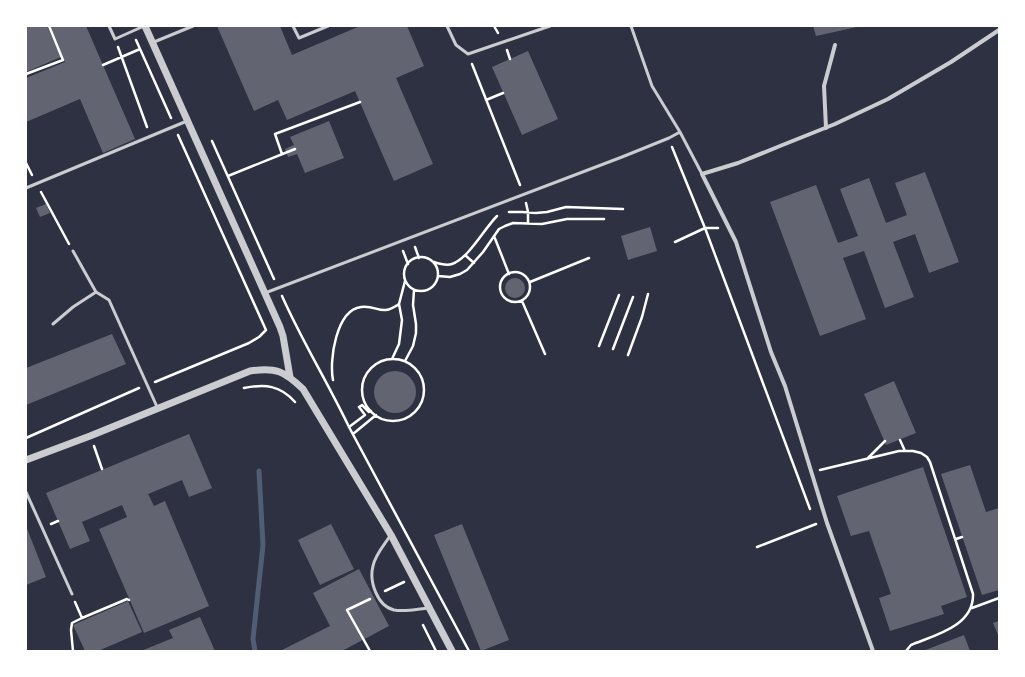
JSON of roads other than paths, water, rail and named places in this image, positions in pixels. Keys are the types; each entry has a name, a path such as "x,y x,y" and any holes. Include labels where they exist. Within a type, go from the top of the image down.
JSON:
{"street":[{"path":"145,26 283,336 290,377"},
{"path":"873,651 827,522 785,386 771,352 736,242 702,174 738,163 826,128 888,100 951,62 999,30"},
{"path":"826,128 824,86 835,45"},
{"path":"26,460 158,409 250,371 266,368 275,370 290,377 303,389 391,535 452,651"}],"lane":[{"path":"109,26 115,39 145,26"},
{"path":"153,42 193,26"},
{"path":"293,26 299,38 328,26"},
{"path":"447,26 456,45 468,54 550,26"},
{"path":"632,26 652,86 680,132 702,174"},
{"path":"26,188 188,121"},
{"path":"265,293 669,138 680,132"},
{"path":"73,251 96,292 109,300 158,409"},
{"path":"53,324 73,307 96,292"},
{"path":"26,492 72,594"},
{"path":"391,535 372,566 373,586 381,601 388,607 400,611 430,608"}],"waterway":[{"path":"255,651 253,639 263,545 259,471"}]}
